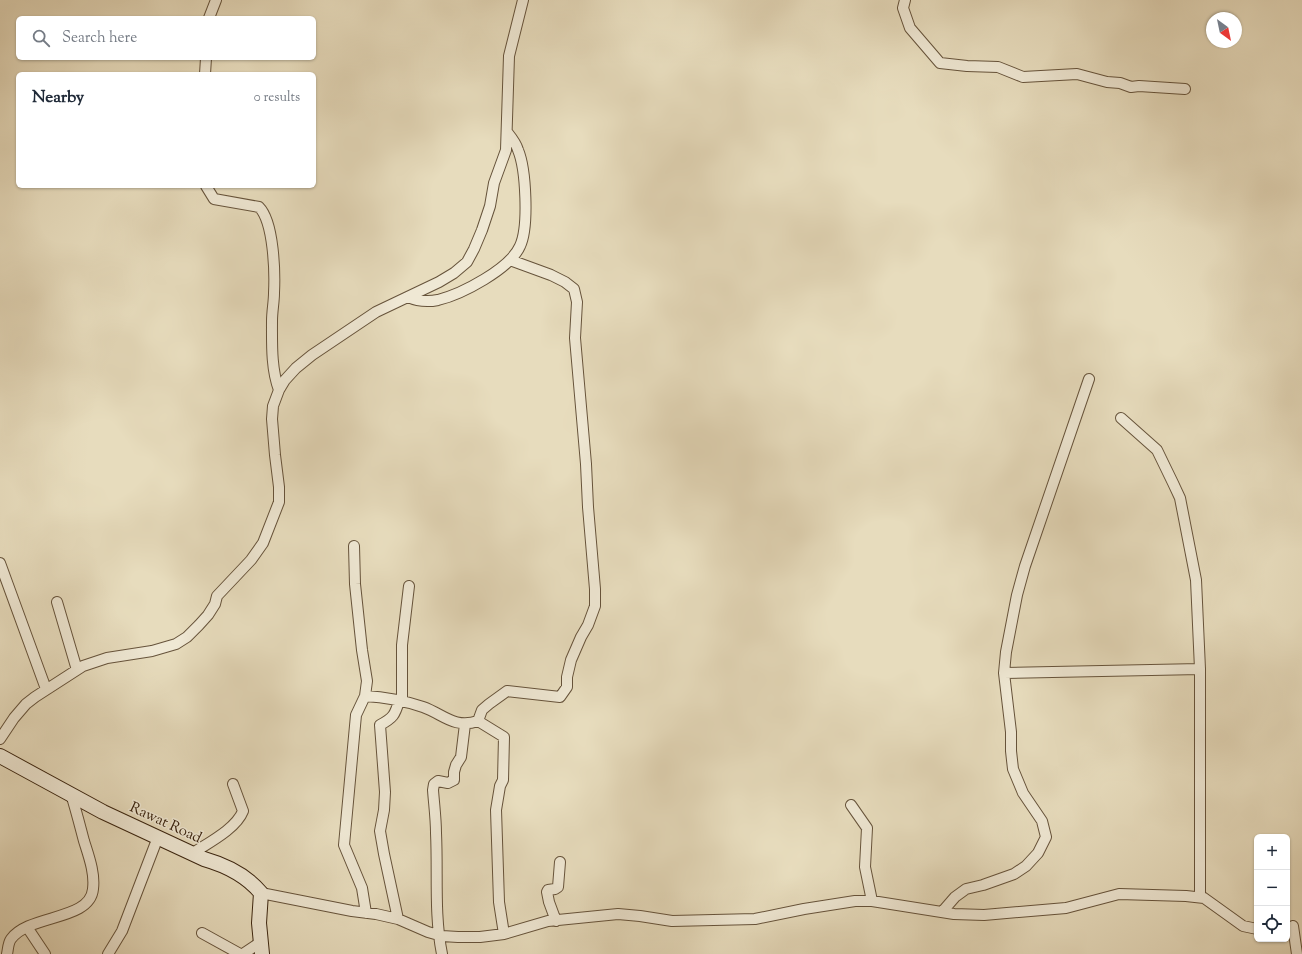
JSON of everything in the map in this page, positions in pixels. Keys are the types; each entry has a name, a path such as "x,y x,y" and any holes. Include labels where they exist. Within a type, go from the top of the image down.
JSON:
{"main road":[{"name":"Rawat Road","path":"0,756 103,812 193,854 218,863 254,884 261,892"},
{"path":"261,892 259,923 261,948"}],"street":[{"path":"210,16 216,0"},
{"path":"0,739 14,718 26,704 46,689 77,670 102,660 152,651 176,644 187,637 203,620 215,604 217,596 251,560 263,543 279,502 279,486 274,455 272,419 273,406 279,390 285,380 312,354 376,312 439,282 454,273 467,262 474,249 490,206 494,183 506,150 509,56 523,0"},
{"path":"905,0 903,8 910,28 940,63 998,67 1023,76 1077,74 1107,82 1120,83 1131,87 1139,86 1185,89"},
{"path":"205,72 206,60"},
{"path":"408,297 424,301 437,300 461,292 495,272 510,260 521,246 525,234 524,186 518,150 507,132"},
{"path":"207,188 214,199 259,208 267,220 271,240 274,280 272,319 273,357 275,380 279,390"},
{"path":"478,721 482,710 506,691 560,697 567,686 567,677 571,660 581,637 588,626 594,606 595,589 575,338 577,302 574,289 565,282 551,275 510,260"},
{"path":"942,912 955,897 966,889 983,885 1014,874 1026,866 1038,853 1046,837 1042,821 1023,793 1013,769 1011,732 1004,673 1006,652 1017,595 1025,566 1089,379"},
{"path":"1121,418 1157,450 1180,498 1196,580 1200,670 1200,897"},
{"path":"354,546 355,584 367,681 365,696 356,715 344,845 362,888 366,912"},
{"path":"0,563 46,689"},
{"path":"398,919 380,831 384,810 385,792 380,725 391,719 395,714 400,701 402,645 409,586"},
{"path":"57,602 77,670"},
{"path":"1004,673 1200,670"},
{"path":"365,696 400,701 424,707 451,720 465,724 478,721 504,737 503,780 500,786 496,810 499,902 504,934"},
{"path":"442,954 438,935 436,904 436,833 433,790 434,784 438,780 448,783 454,780 456,765 461,757 465,724"},
{"path":"193,854 227,829 243,811 233,784"},
{"path":"8,954 11,940 27,927 81,908 90,900 93,890 92,868 71,794"},
{"path":"851,804 867,828 865,867 872,901"},
{"path":"108,954 122,931 158,837"},
{"path":"556,920 547,892 548,890 558,887 560,862"},
{"path":"261,892 398,919 438,935 458,937 480,937 504,934 548,921 618,914 672,921 756,919 848,902 872,901 942,912 984,915 1066,908 1119,894 1204,898 1243,926 1254,928"},
{"path":"1294,926 1297,954"},
{"path":"27,927 45,954"},
{"path":"202,933 242,954 261,948"}]}
